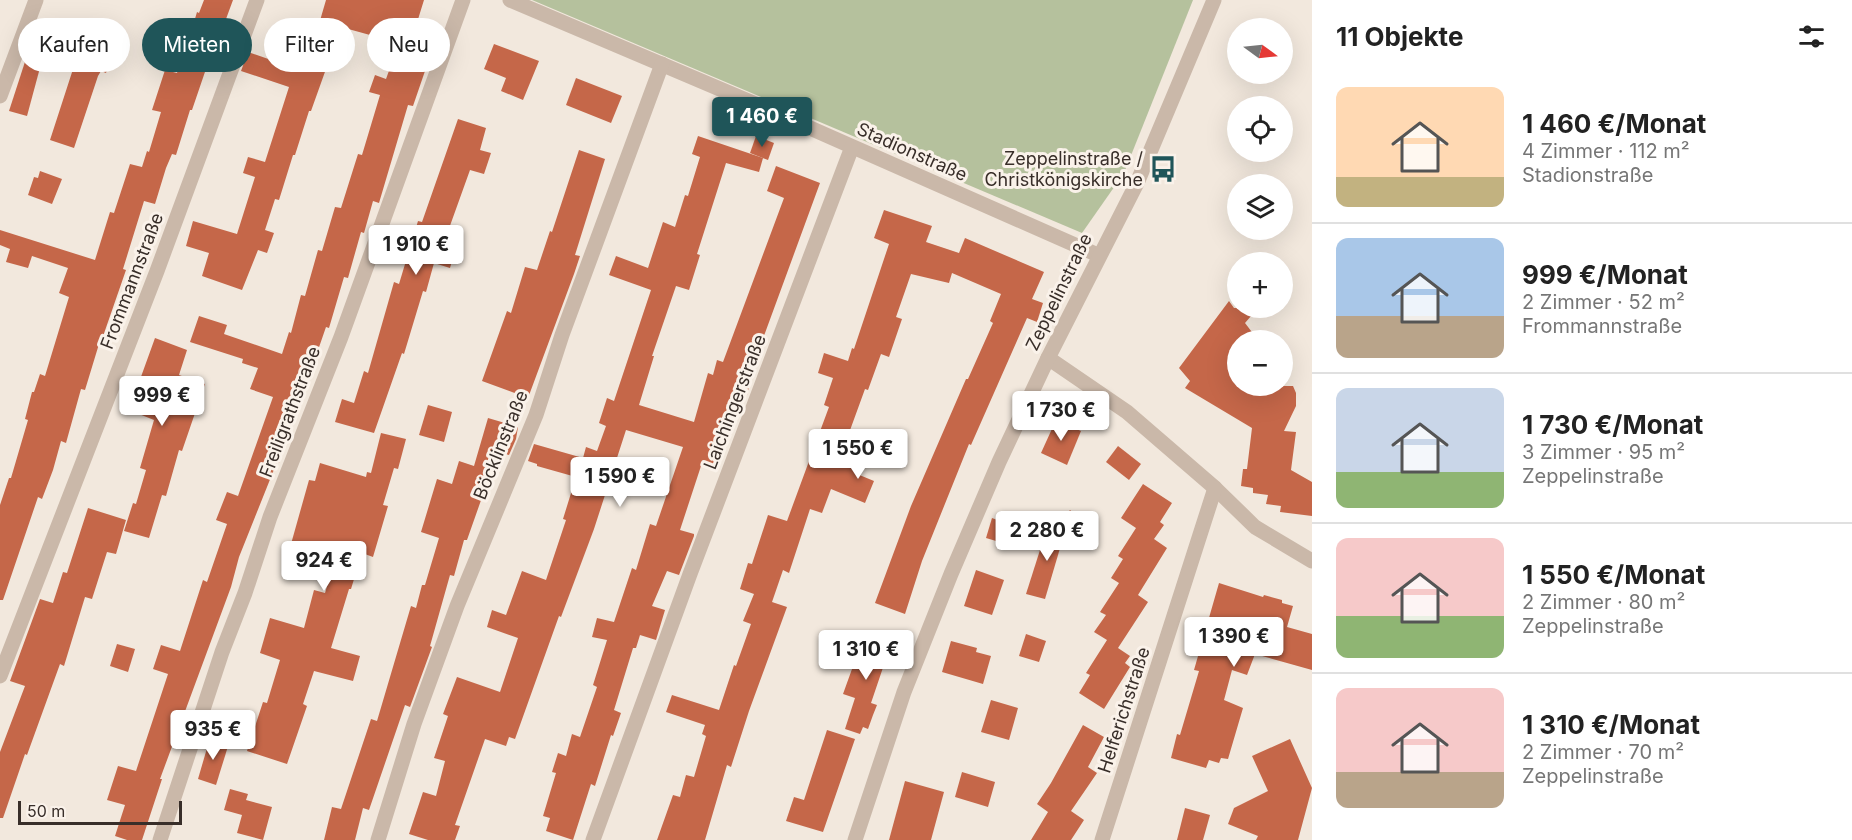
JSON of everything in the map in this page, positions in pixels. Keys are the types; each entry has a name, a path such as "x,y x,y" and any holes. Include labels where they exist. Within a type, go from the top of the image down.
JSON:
{"street":[{"path":"0,96 36,0"},
{"name":"Frommannstraße","path":"0,676 157,271 257,0"},
{"name":"Freiligrathstraße","path":"160,840 270,517 341,337 463,0"},
{"name":"Stadionstraße","path":"510,0 1098,255"},
{"name":"Zeppelinstraße","path":"855,840 904,692 946,585 999,462 1048,358 1098,255 1137,183 1214,0"},
{"name":"Böcklinstraße","path":"378,840 414,724 457,606 536,415 562,334 662,64"},
{"name":"Laichingerstraße","path":"592,840 852,147"},
{"path":"1048,358 1128,412 1215,488 1255,527 1312,561"},
{"name":"Helferichstraße","path":"1102,840 1215,488"}],"green space":[{"path":"532,0 1193,0 1124,173 1082,233"}],"building":[{"path":"204,0 233,0 226,18 195,18 197,12 199,13"},
{"path":"326,0 424,0 418,18 367,18 367,34 355,31 355,18 321,18"},
{"path":"494,44 539,61 523,100 501,91 506,78 484,69"},
{"path":"252,53 264,58 264,72 325,72 295,155 293,155 279,200 275,199 265,230 274,233 267,253 258,250 242,290 202,276 209,253 186,246 193,221 237,234 255,177 243,173 248,157 265,162 289,87 244,72 252,72"},
{"path":"22,72 39,72 27,116 9,111"},
{"path":"72,72 100,72 74,148 50,140"},
{"path":"164,72 205,72 176,155 172,154 166,168 155,204 144,201 123,269 126,270 85,390 81,389 66,443 61,441 42,499 38,497 3,600 0,600 0,505 9,478 11,478 28,420 25,419 32,392 34,392 40,374 45,376 69,297 59,293 68,268 32,256 28,268 6,262 10,249 0,245 0,230 95,260 110,212 114,213 130,164 142,167 147,151 149,152 161,112 152,110"},
{"path":"389,72 425,72 413,106 408,105 379,203 373,201 364,233 361,232 348,278 344,277 329,328 326,327 279,463 277,462 239,557 231,587 160,779 162,779 142,840 127,840 115,836 125,805 107,800 118,766 136,771 168,674 153,669 161,645 180,651 203,580 207,582 227,524 216,520 227,492 238,496 273,397 250,389 258,368 242,363 243,359 190,342 199,316 227,325 224,334 282,354 289,332 291,333 301,295 305,296 318,250 322,251 335,207 341,208 358,154 362,155 380,95 369,92 375,75 386,79"},
{"path":"576,78 622,96 611,123 566,105"},
{"path":"458,119 486,128 480,150 491,153 484,174 470,170 442,248 455,251 450,268 434,263 426,292 423,291 404,354 402,353 374,433 335,422 342,399 354,403 364,371 368,373 394,282 399,284 418,221 422,222"},
{"path":"698,136 763,158 759,172 726,163 697,254 700,255 689,290 676,286 652,356 654,356 639,405 694,422 708,373 713,375 717,360 723,362 784,198 767,191 776,166 820,183 757,355 747,395 739,393 731,426 728,426 713,470 701,466 680,530 694,534 694,536 679,575 667,571 652,606 665,610 656,640 640,635 636,648 633,648 614,710 621,713 613,736 611,735 595,786 591,784 573,840 546,831 550,818 543,816 556,773 552,772 558,753 566,756 572,734 580,737 597,687 593,685 607,640 592,637 597,618 614,622 632,568 636,570 650,524 656,526 683,447 626,430 594,529 561,617 559,616 515,739 509,737 506,746 485,739 455,825 460,826 455,840 428,840 409,834 423,792 436,796 445,761 434,758 448,716 443,714 457,677 500,692 518,638 487,627 492,610 506,615 522,571 546,580 566,520 563,519 576,477 537,466 528,461 534,444 583,458 586,447 597,451 606,426 599,423 607,398 614,401 651,290 609,275 616,256 648,268 663,222 675,227 685,195 688,196 700,157 692,154"},
{"path":"756,136 774,143 768,160 750,153"},
{"path":"579,150 605,159 575,255 580,256 528,398 482,381 507,311 511,313 525,267 537,270"},
{"path":"40,171 62,179 52,204 28,195 34,177 38,178"},
{"path":"884,210 932,226 926,242 959,253 965,238 1044,272 1032,299 1043,303 1037,322 1027,318 971,445 969,444 922,561 905,614 875,603 911,506 993,323 990,321 1001,294 952,273 949,283 911,274 896,317 902,319 889,357 881,354 868,390 865,389 845,444 865,451 857,474 874,481 865,503 831,489 822,513 810,509 789,573 783,570 772,602 787,607 731,767 727,765 705,840 657,840 673,795 680,797 686,775 694,777 706,736 702,734 705,725 666,712 672,695 719,710 751,624 743,621 754,594 740,589 748,563 752,564 768,515 787,521 829,407 824,405 833,378 818,373 824,353 848,361 852,348 854,349 889,244 874,238"},
{"path":"1227,304 1227,318 1249,318 1245,323 1250,330 1227,330 1227,396 1293,396 1293,386 1296,393 1296,406 1284,431 1296,432 1291,470 1312,482 1312,516 1280,512 1281,506 1266,504 1268,495 1253,493 1253,488 1241,486 1243,469 1247,469 1252,428 1185,388 1190,381 1179,368"},
{"path":"155,338 187,350 179,375 205,384 182,451 179,450 166,496 162,495 149,538 124,531 133,503 136,504 146,470 140,468 154,420 129,410"},
{"path":"428,405 452,412 444,442 419,435"},
{"path":"488,418 518,427 516,439 509,455 498,452 467,540 464,540 454,576 450,575 430,646 432,647 410,707 405,705 369,810 363,808 355,840 324,840 332,807 341,809 371,719 377,721 411,606 416,608 422,585 425,585 439,538 421,532 437,479 452,484 459,461 474,466"},
{"path":"1056,420 1081,431 1067,465 1041,453"},
{"path":"381,433 406,439 398,469 394,468 383,505 388,506 373,557 362,553 331,648 360,656 353,681 314,671 303,704 307,706 287,764 247,751 263,702 267,703 280,660 260,653 270,618 304,628 314,590 325,593 336,556 291,544 309,480 315,481 320,463 366,477 367,472 371,473"},
{"path":"1118,446 1141,464 1129,480 1106,462"},
{"path":"1143,484 1172,503 1160,522 1164,525 1154,539 1167,548 1138,595 1148,602 1118,648 1130,656 1125,663 1130,667 1104,709 1079,693 1090,675 1086,673 1107,640 1094,632 1106,615 1100,612 1119,583 1111,578 1123,559 1118,556 1136,528 1121,518"},
{"path":"88,508 126,520 116,554 107,552 92,599 85,597 64,666 60,664 3,818 0,818 0,752 25,686 10,681 40,599 53,603 63,572 67,573"},
{"path":"1070,510 1045,599 1026,594 1040,550"},
{"path":"992,518 1013,526 1006,544 986,538"},
{"path":"976,570 1004,580 992,615 964,606"},
{"path":"1219,583 1263,597 1264,595 1282,600 1282,603 1293,606 1287,627 1312,634 1312,670 1255,654 1247,675 1232,670 1224,700 1243,708 1228,759 1221,758 1219,763 1209,760 1206,768 1171,758 1199,671 1194,670"},
{"path":"865,633 892,641 871,703 877,705 868,729 863,727 860,734 845,729 855,698 843,694"},
{"path":"1026,634 1046,641 1039,662 1019,656"},
{"path":"951,641 977,648 976,652 991,656 983,684 942,672"},
{"path":"117,644 135,649 128,672 110,666"},
{"path":"991,700 1018,708 1009,740 981,732"},
{"path":"1083,725 1104,737 1088,767 1097,773 1071,811 1084,820 1071,840 1031,840 1048,812 1037,804"},
{"path":"827,730 855,739 823,832 786,821 794,797 804,800"},
{"path":"210,738 229,743 216,785 198,779"},
{"path":"1290,739 1312,788 1298,840 1256,840 1258,836 1228,824 1234,808 1268,791 1252,756"},
{"path":"962,772 995,782 988,807 955,797"},
{"path":"905,781 944,792 931,840 889,840"},
{"path":"230,789 248,794 246,800 272,807 263,840 237,833 242,815 224,810"},
{"path":"1185,808 1210,815 1203,840 1177,840"}],"place":[{"name":"Zeppelinstraße / Christkönigskirche","path":"1163,169"}]}
